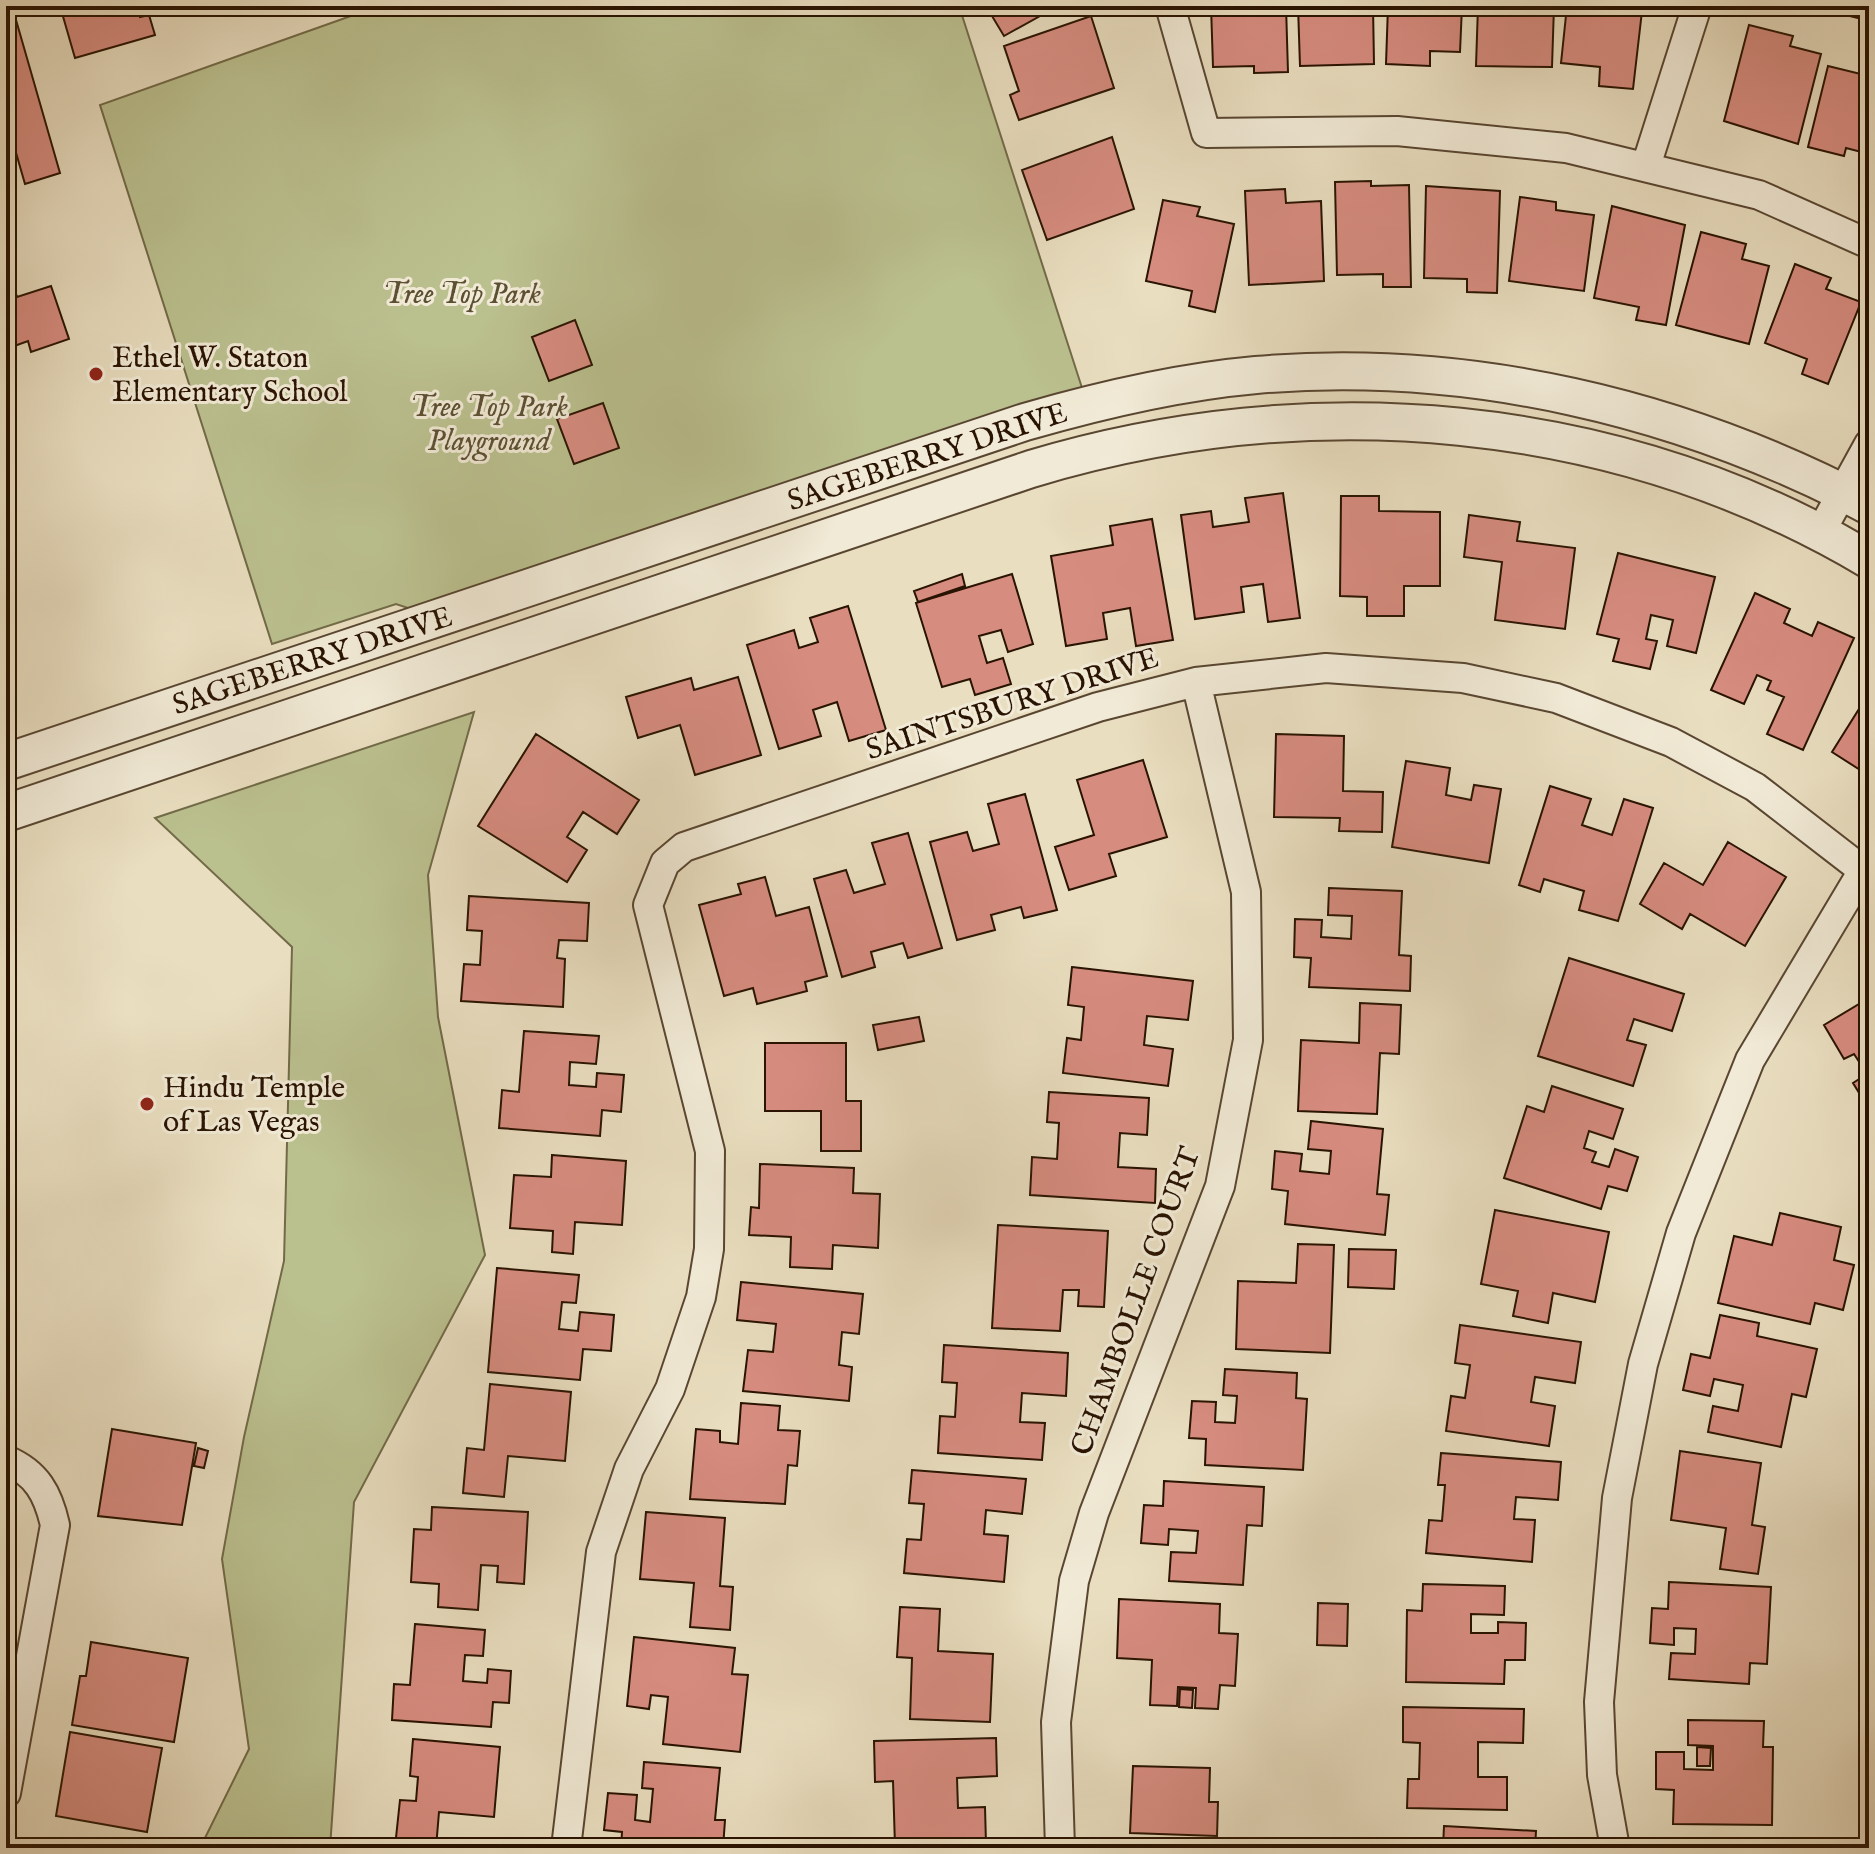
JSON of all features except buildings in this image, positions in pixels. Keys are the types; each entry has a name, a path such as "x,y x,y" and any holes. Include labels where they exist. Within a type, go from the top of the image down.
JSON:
{"street":[{"path":"1170,6 1206,133 1397,131 1566,148 1759,195 1869,244"},
{"path":"1646,166 1697,6"},
{"name":"SAGEBERRY DRIVE","path":"6,762 1025,422 1118,397 1197,382 1256,375 1358,373 1466,379 1557,392 1691,430 1766,457 1859,500"},
{"name":"SAGEBERRY DRIVE","path":"6,813 1031,469 1166,435 1267,422 1373,420 1520,434 1655,465 1741,496 1853,550"},
{"path":"1853,550 1869,444"},
{"name":"SAINTSBURY DRIVE","path":"566,1848 601,1552 629,1469 670,1389 701,1297 709,1249 710,1151 648,905 665,863 684,847 1098,707 1196,682 1326,668 1463,678 1556,698 1671,742 1755,787 1866,872"},
{"name":"CHAMBOLLE COURT","path":"1060,1848 1056,1722 1074,1581 1094,1513 1220,1186 1248,1040 1246,892 1196,682"},
{"path":"1615,1848 1602,1775 1599,1702 1617,1498 1643,1364 1681,1233 1750,1060 1866,872"},
{"path":"6,1460 33,1475 49,1499 55,1525 6,1793"}],"green space":[{"name":"Tree Top Park","path":"379,6 959,6 1083,391 417,611 396,604 272,644 100,105"},
{"path":"474,712 428,875 438,1017 485,1255 354,1502 330,1848 200,1848 249,1749 222,1559 244,1437 284,1261 292,947 155,818"}],"place":[{"name":"Ethel W. Staton Elementary School","path":"96,374"},
{"name":"Hindu Temple of Las Vegas","path":"147,1104"}],"park label":[{"name":"Tree Top Park Playground","path":"489,423"}]}
